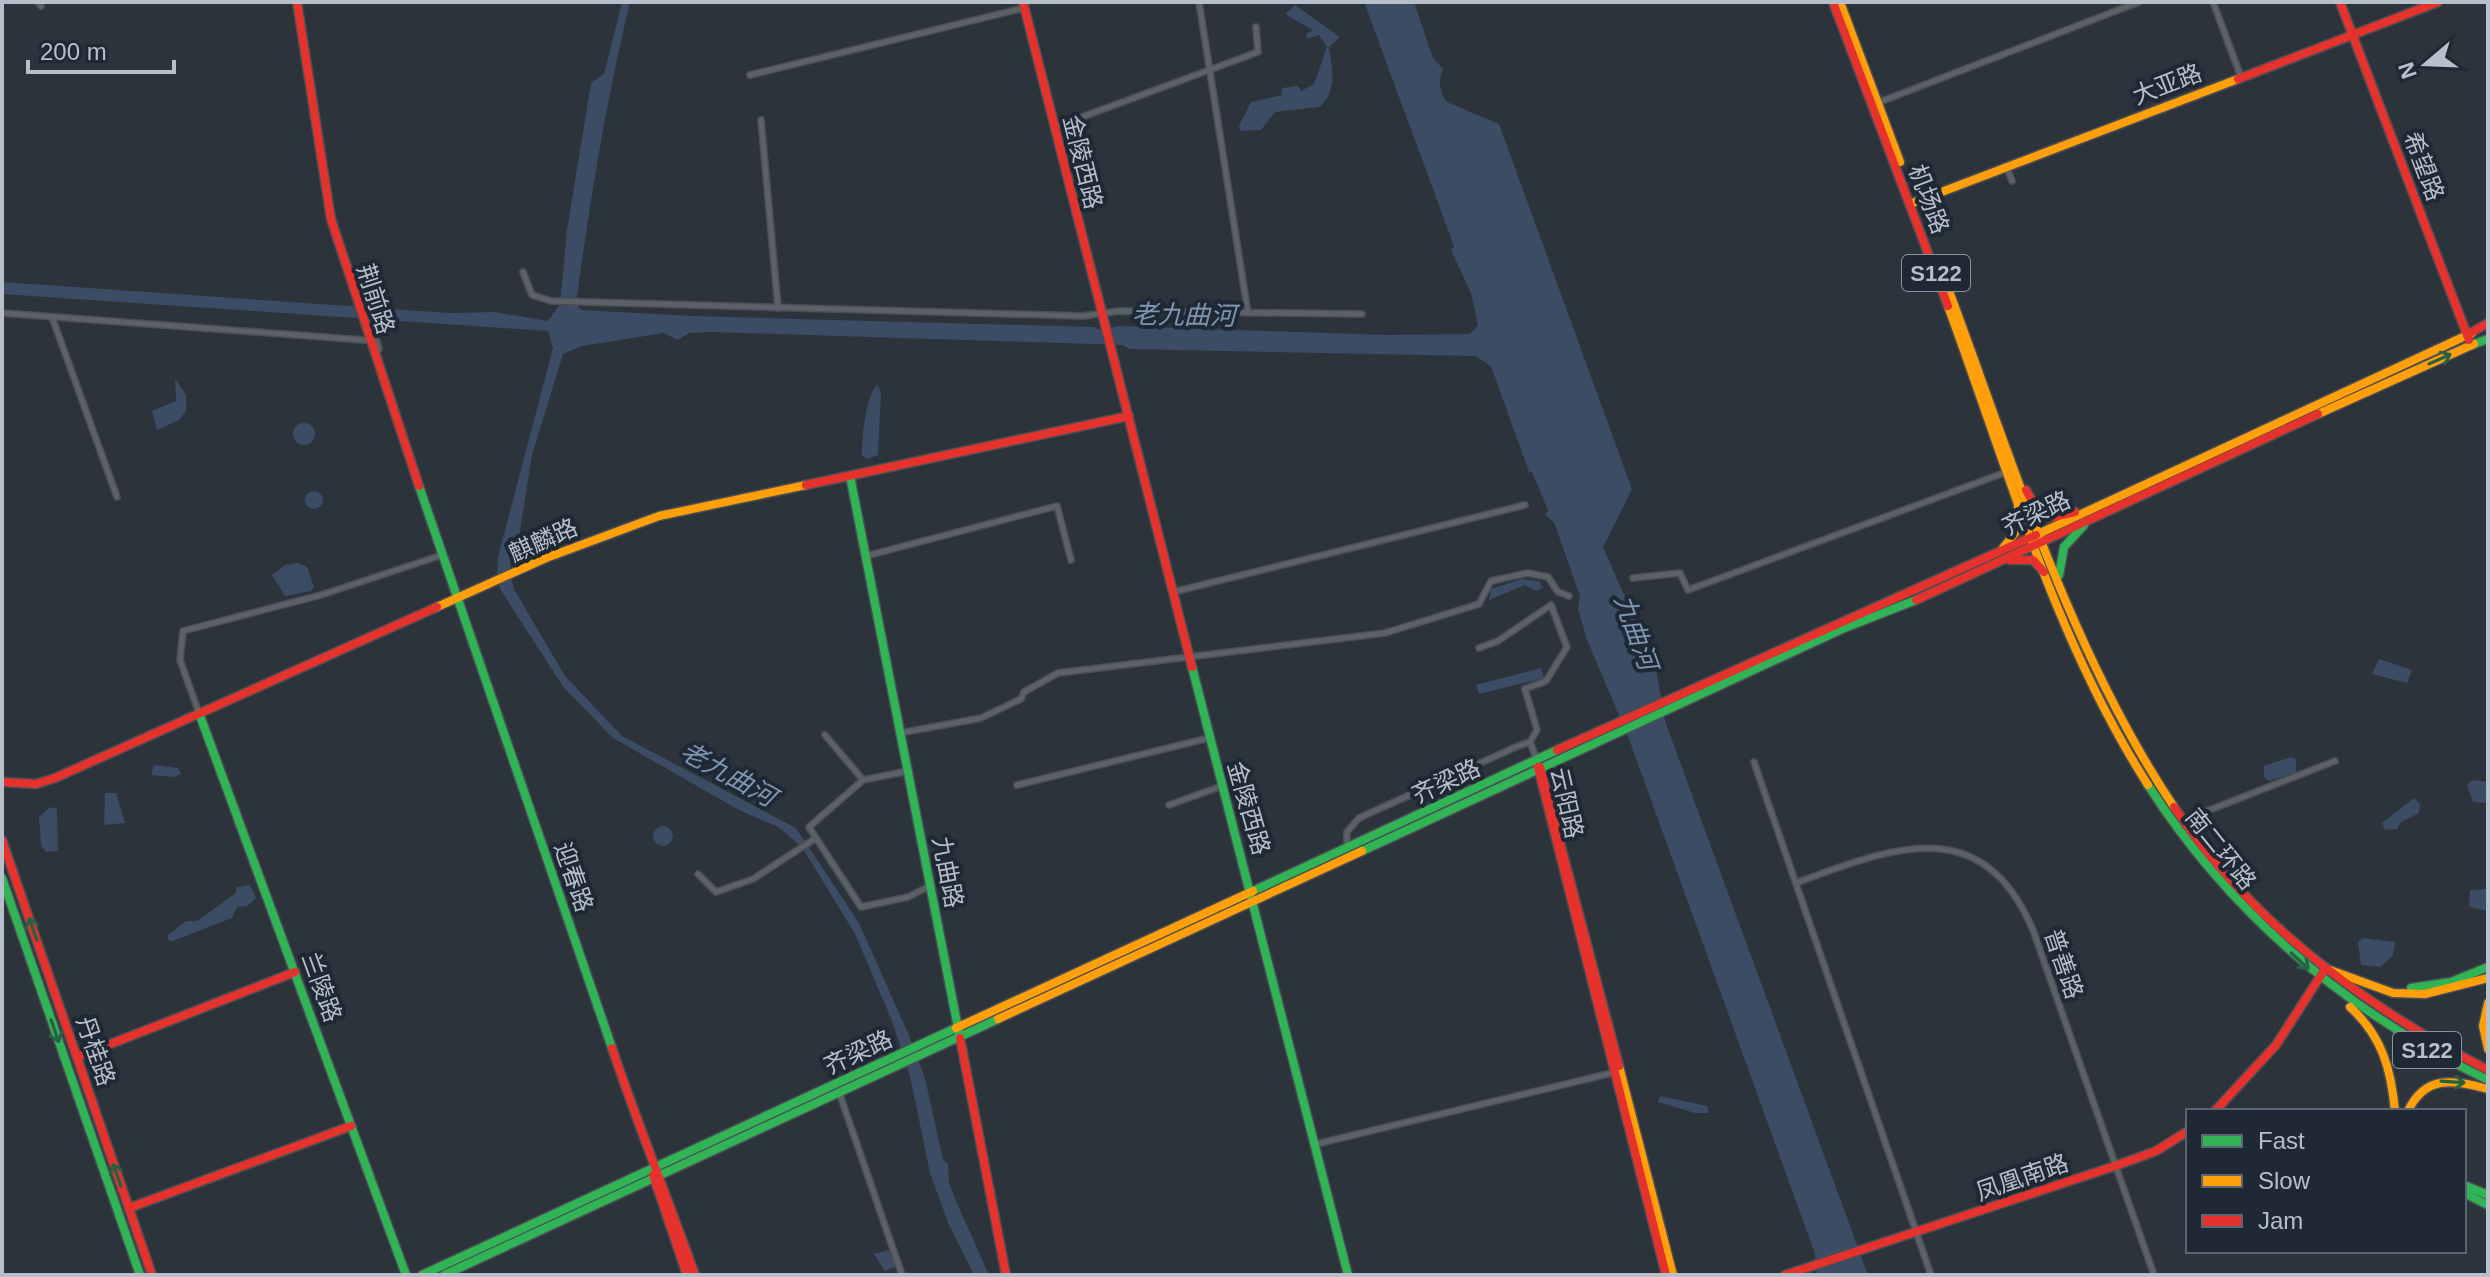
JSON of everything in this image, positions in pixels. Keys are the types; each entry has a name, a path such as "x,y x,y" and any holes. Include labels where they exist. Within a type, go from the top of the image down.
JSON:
{"main road":[{"name":"荆前路","path":"297,2 331,219 364,328 456,600"},
{"name":"机场路","path":"1833,2 1875,104 2038,539"},
{"name":"机场路","path":"1840,2 1875,104"},
{"name":"希望路","path":"2340,2 2471,345"},
{"name":"大亚路","path":"1913,204 2438,2"},
{"name":"金陵西路","path":"1024,5 1348,1275"},
{"name":"齐梁路","path":"444,1275 791,1110 1539,767 1678,700 2038,539 2488,324"},
{"name":"齐梁路","path":"2093,513 2488,338"},
{"name":"麒麟路","path":"2,782 36,784 55,778 546,558 659,516 1129,416"},
{"path":"2013,474 2036,508 2049,518 2093,513"},
{"path":"2013,474 2020,527 1999,557 2033,560 2055,583"},
{"name":"九曲路","path":"850,476 1006,1275"},
{"path":"2055,583 2063,545 2093,513"},
{"name":"南二环路","path":"2038,539 2127,739 2164,809 2204,864 2251,915 2320,979 2418,1045 2488,1080"},
{"name":"迎春路","path":"456,600 687,1275"},
{"name":"兰陵路","path":"199,713 406,1275"},
{"name":"南二环路","path":"2127,739 2183,820 2233,883 2325,969 2370,1010 2488,1070"},
{"name":"云阳路","path":"1539,767 1673,1275"},
{"name":"丹桂路","path":"2,840 152,1275"},
{"name":"丹桂路","path":"2,878 140,1275"},
{"path":"2453,985 2488,967"},
{"path":"2217,1109 2240,1088 2325,969 2393,993 2425,994 2488,978"},
{"path":"77,1057 295,972"},
{"path":"2320,979 2372,1028 2385,1049 2393,1080 2395,1109"},
{"path":"2488,1003 2482,1015 2482,1035 2488,1049"},
{"name":"齐梁路","path":"791,1110 839,1092 901,1059"},
{"name":"云阳路","path":"1618,1072 1666,1275"},
{"path":"2409,1109 2420,1089 2447,1079 2488,1089"},
{"path":"129,1208 351,1126"},
{"name":"凤凰南路","path":"1785,1275 2115,1166 2156,1151 2186,1132"},
{"name":"齐梁路","path":"422,1275 655,1175"},
{"name":"迎春路","path":"655,1175 695,1275"},
{"path":"2466,1186 2488,1198"},
{"path":"2466,1193 2488,1198"}],"street":[{"path":"1199,2 1248,313"},
{"path":"1875,104 2139,2"},
{"path":"2213,2 2241,77"},
{"path":"750,75 1024,5"},
{"path":"1054,127 1258,52 1256,27"},
{"path":"761,120 778,308"},
{"path":"2007,168 2012,181"},
{"path":"523,272 532,295 558,301 1083,316 1362,314"},
{"path":"2,313 368,340 377,341 379,349"},
{"path":"52,317 117,497"},
{"path":"1633,578 1680,573 1688,590 2013,474"},
{"path":"1173,592 1525,505"},
{"path":"866,556 1057,506 1071,560"},
{"path":"199,713 180,660 183,631 321,595 439,556"},
{"path":"900,733 981,718 1021,699 1024,692 1058,673 1385,633 1479,604 1491,581 1528,573 1548,577 1558,592 1569,596"},
{"path":"1479,648 1498,641 1551,605 1558,592"},
{"path":"1348,854 1347,832 1359,818 1530,742 1537,730 1525,689 1546,681 1567,647 1551,605"},
{"path":"825,735 863,780"},
{"path":"1017,785 1209,738"},
{"path":"1530,742 1539,767"},
{"path":"2183,820 2335,761"},
{"path":"1754,762 1931,1275"},
{"path":"908,771 863,780 809,827 861,907 908,897 930,886"},
{"path":"1169,805 1222,786"},
{"path":"698,874 716,892 753,879 814,838"},
{"name":"普善路","path":"1796,883 1871,856 1914,846 1934,846 1976,859 2012,891 2033,930 2154,1275"},
{"path":"1316,1144 1618,1072"},
{"path":"839,1092 902,1275"}],"water":[{"name":"九曲河","path":"622,2 630,2 593,189 576,304 581,310 1094,327 1100,330 1119,326 1385,335 1470,334 1478,325 1471,293 1451,250 1454,246 1364,2 1414,2 1433,58 1443,69 1440,86 1444,98 1499,124 1632,489 1603,547 1656,668 1665,721 1868,1275 1817,1275 1815,1254 1629,739 1587,640 1578,609 1580,596 1554,522 1545,515 1548,510 1532,472 1529,472 1491,366 1475,356 1129,349 1123,345 712,332 690,333 677,340 664,333 582,346 563,354 532,455 519,537 509,571 514,589 565,676 622,736 796,828 859,923 908,1033 925,1078 943,1160 948,1164 949,1183 989,1275 974,1275 949,1225 930,1173 910,1076 892,1021 855,934 802,847 778,827 739,810 613,738 564,688 500,589 498,557 553,348 548,331 2,294 2,282 449,313 494,312 548,321 560,304 567,230 591,83 604,74"},
{"path":"1295,5 1340,37 1329,47 1332,79 1329,94 1319,107 1275,112 1261,130 1240,131 1239,126 1251,102 1282,95 1282,88 1298,86 1301,91 1314,84 1327,47 1319,35 1307,39 1306,34 1313,30 1288,16 1286,13"},
{"path":"175,378 186,395 186,411 179,420 157,430 152,411 176,401"},
{"path":"878,385 881,393 878,455 867,459 862,456 865,417 870,397"},
{"path":"304,423 312,426 315,434 312,442 304,445 296,442 293,434 296,426"},
{"path":"310,491 318,491 323,500 321,507 310,509 305,504 305,496"},
{"path":"298,563 307,567 314,587 311,591 285,596 272,575 285,565"},
{"path":"1522,579 1539,581 1543,588 1536,591 1525,585 1489,600 1491,589"},
{"path":"2379,659 2412,670 2407,683 2372,674"},
{"path":"1541,668 1544,678 1479,694 1476,685"},
{"path":"2291,757 2296,759 2296,772 2269,781 2264,777 2264,766"},
{"path":"154,765 178,768 181,774 174,777 151,775"},
{"path":"2473,780 2488,782 2488,803 2473,802 2467,785"},
{"path":"105,793 116,793 125,823 104,825"},
{"path":"2414,798 2420,804 2419,813 2401,822 2397,829 2385,830 2382,823"},
{"path":"50,807 57,809 58,851 46,852 41,845 39,817"},
{"path":"663,826 670,829 673,836 670,843 663,846 656,843 653,836 656,829"},
{"path":"250,885 256,898 247,906 237,907 232,918 170,942 167,936 186,921 197,921 236,893 236,887"},
{"path":"2488,889 2488,911 2469,907 2470,890"},
{"path":"2363,938 2395,942 2393,955 2380,967 2361,965 2358,942"},
{"path":"1660,1096 1707,1106 1709,1113 1695,1113 1658,1102"},
{"path":"891,1249 897,1266 885,1271 874,1254"}],"traffic: fast":[{"path":"2471,345 2488,339"},
{"path":"850,476 960,1038"},
{"path":"419,486 612,1048"},
{"path":"2059,575 2064,547 2084,525"},
{"path":"1362,851 1842,629 1916,600"},
{"path":"1192,667 1348,1275"},
{"path":"199,713 406,1275"},
{"path":"1253,891 1557,750"},
{"path":"2148,785 2181,833 2217,877 2297,956 2387,1024 2488,1080"},
{"path":"2,878 140,1275"},
{"path":"2411,988 2451,982 2488,967"},
{"path":"444,1275 998,1019"},
{"path":"422,1275 956,1028"},
{"path":"2466,1186 2488,1195"},
{"path":"2466,1194 2488,1205"}],"traffic: slow":[{"path":"1840,2 1900,162"},
{"path":"1910,204 2238,79"},
{"path":"1949,291 2021,489 2074,621 2137,748 2174,807"},
{"path":"1948,306 2059,612 2115,729 2148,785"},
{"path":"2036,535 2472,333"},
{"path":"2318,414 2474,344"},
{"path":"437,607 546,558 659,516 806,485"},
{"path":"2003,548 2020,527 2018,507"},
{"path":"998,1019 1362,851"},
{"path":"956,1028 1253,891"},
{"path":"2330,970 2393,993 2425,994 2488,978"},
{"path":"2488,1003 2483,1026 2488,1049"},
{"path":"2350,1007 2370,1030 2383,1054 2395,1109"},
{"path":"1619,1066 1673,1275"},
{"path":"2409,1109 2423,1091 2442,1083 2464,1083 2488,1089"}],"traffic: jam":[{"path":"297,2 331,219 419,486"},
{"path":"1023,2 1192,667"},
{"path":"1833,2 1948,306"},
{"path":"2340,2 2469,340"},
{"path":"2238,79 2438,2"},
{"path":"2467,335 2488,323"},
{"path":"1916,600 2318,414"},
{"path":"806,485 1129,416"},
{"path":"2026,490 2036,508 2049,518 2075,512"},
{"path":"1557,750 2036,535"},
{"path":"2010,560 2033,560 2044,572"},
{"path":"2,782 36,784 55,778 437,607"},
{"path":"1538,767 1666,1275"},
{"path":"1540,767 1619,1066"},
{"path":"2174,807 2238,888 2314,958 2398,1019 2488,1070"},
{"path":"2,840 152,1275"},
{"path":"2217,1109 2276,1045 2325,969"},
{"path":"77,1057 295,972"},
{"path":"960,1038 1006,1275"},
{"path":"612,1048 695,1275"},
{"path":"129,1208 351,1126"},
{"path":"1785,1275 2115,1166 2156,1151 2186,1132"},
{"path":"653,1175 687,1275"}],"water label":[{"name":"老九曲河","path":"1184,315"},
{"name":"老九曲河","path":"728,774"}]}
